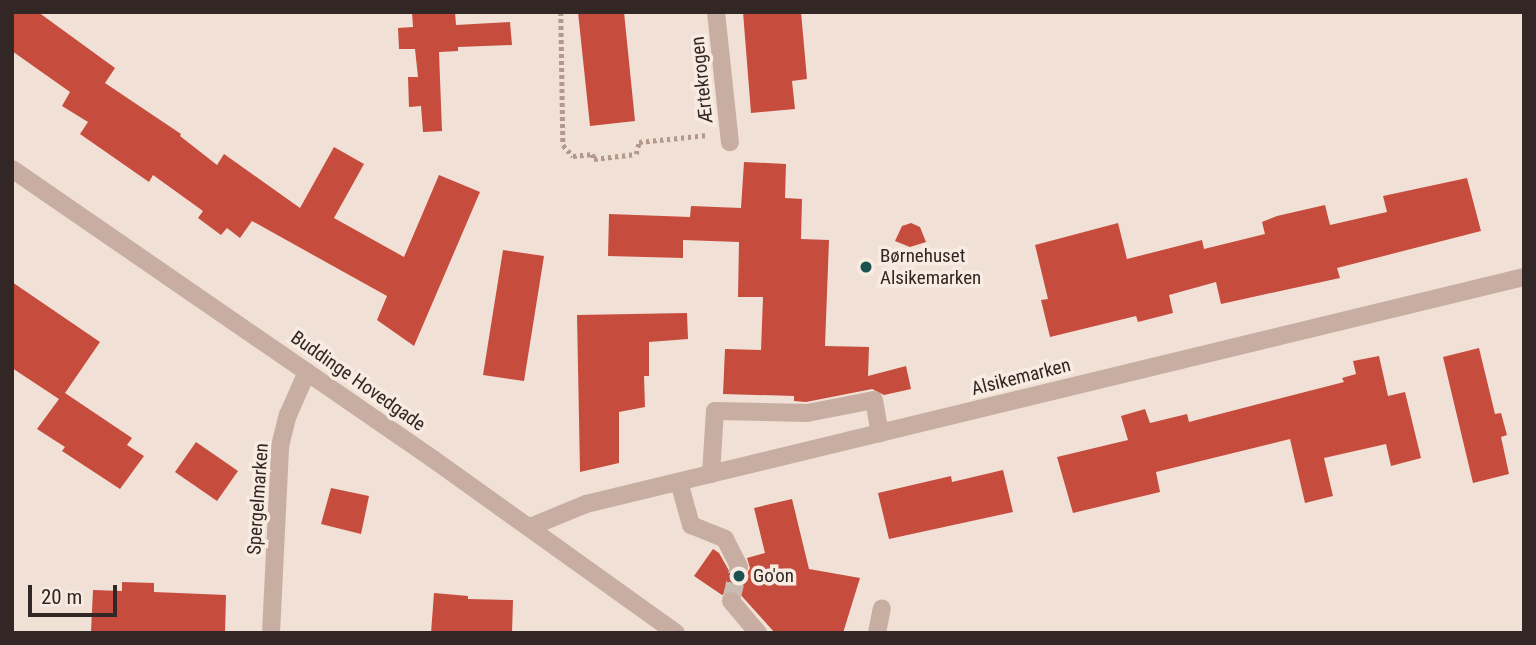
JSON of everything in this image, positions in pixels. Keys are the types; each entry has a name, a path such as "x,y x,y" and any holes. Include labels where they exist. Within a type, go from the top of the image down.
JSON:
{"street":[{"name":"Ærtekrogen","path":"716,12 729,138"},
{"name":"Buddinge Hovedgade","path":"12,169 530,527 676,633"},
{"name":"Alsikemarken","path":"530,527 586,505 1524,277"},
{"name":"Spergelmarken","path":"271,633 280,446 288,415 307,372"},
{"path":"711,474 715,411 807,413 874,400 880,433"},
{"path":"679,482 691,525 725,539 739,567"},
{"path":"731,601 758,633"},
{"path":"877,633 882,608"}],"path":[{"path":"561,12 563,145 573,156 593,154 594,159 636,154 639,142 729,138"}],"building":[{"path":"12,12 38,12 115,68 105,83 181,134 180,136 217,165 224,154 300,208 334,147 364,164 334,218 404,257 439,175 480,192 414,346 377,320 387,296 252,221 240,238 227,228 221,235 198,218 203,211 153,175 149,182 80,134 88,122 62,106 70,92 12,51"},
{"path":"412,12 455,12 456,25 510,22 512,45 458,47 458,51 439,52 442,131 423,132 421,106 409,107 408,77 418,77 415,49 399,49 398,28 413,27"},
{"path":"578,12 624,12 635,121 590,126"},
{"path":"743,12 801,12 807,79 792,81 795,109 751,113"},
{"path":"744,162 786,164 785,198 802,199 801,239 829,240 825,346 869,347 868,376 906,366 911,389 884,395 872,389 806,402 794,401 794,396 723,394 725,349 761,350 763,297 738,297 739,242 683,240 683,258 608,256 609,214 690,217 691,206 741,208"},
{"path":"1467,178 1481,231 1337,268 1340,278 1221,304 1216,282 1169,295 1173,313 1138,322 1136,316 1050,337 1041,300 1048,299 1035,245 1118,223 1127,259 1202,240 1204,249 1265,234 1262,222 1277,216 1325,205 1330,225 1387,212 1383,196"},
{"path":"911,223 920,227 926,242 910,247 895,241 902,226"},
{"path":"503,250 544,256 524,381 483,375"},
{"path":"12,282 100,342 65,393 132,438 127,445 144,456 120,489 62,451 65,447 37,429 59,399 12,368"},
{"path":"687,313 688,339 649,342 649,376 644,376 645,407 619,412 619,463 580,472 577,315"},
{"path":"1479,348 1495,414 1501,413 1507,435 1501,437 1509,474 1473,483 1443,357"},
{"path":"1379,356 1388,396 1405,392 1421,458 1391,466 1386,444 1324,458 1333,496 1305,503 1290,439 1156,472 1160,492 1073,513 1057,457 1128,440 1121,416 1145,409 1150,423 1187,414 1189,422 1344,382 1342,378 1356,374 1353,361"},
{"path":"196,442 238,471 217,501 175,472"},
{"path":"1003,470 1013,512 889,539 878,493 951,476 952,482"},
{"path":"331,488 369,496 361,534 321,524"},
{"path":"792,499 809,569 860,578 843,633 775,633 739,593 730,590 722,595 694,576 713,549 719,553 732,576 745,577 750,568 747,558 765,553 754,508"},
{"path":"122,582 154,583 154,592 226,595 225,633 91,632 93,590 122,591"},
{"path":"434,593 468,596 468,599 513,600 512,633 431,633"}],"tunnel":[{"path":"731,601 739,567"}],"place":[{"name":"Børnehuset Alsikemarken","path":"866,267"},
{"name":"Go'on","path":"739,576"}]}
